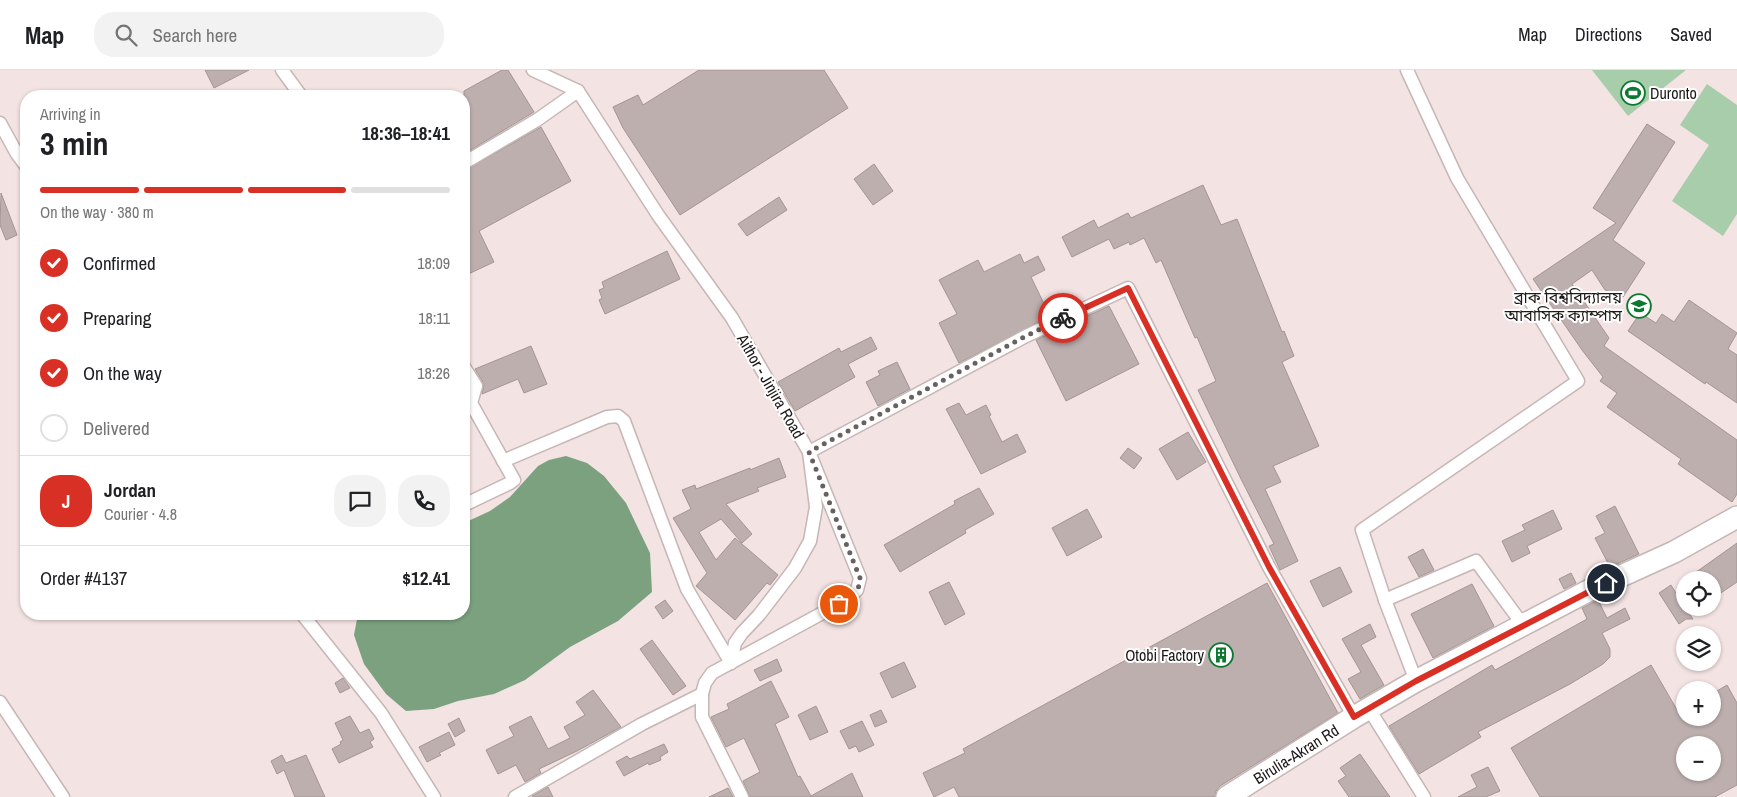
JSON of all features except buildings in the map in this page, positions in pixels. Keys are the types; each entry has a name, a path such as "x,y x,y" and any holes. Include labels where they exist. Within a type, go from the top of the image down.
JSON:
{"highway":[{"name":"Birulia-Akran Rd","path":"1227,797 1416,681 1588,591 1674,552 1737,517"}],"street":[{"path":"282,70 297,90"},
{"path":"470,159 537,120 578,90 533,70"},
{"path":"1407,70 1457,178 1578,381 1362,530 1385,600 1416,681"},
{"name":"Aithor - Jinjira Road","path":"578,90 658,215 732,318 809,452 860,578 858,590 839,604 712,673 706,683 702,694 702,718 742,797"},
{"path":"0,123 20,158"},
{"path":"731,663 735,644 742,633 759,615 795,568 810,540 816,507 809,452 1026,336 1128,288 1269,567 1362,713 1424,797"},
{"path":"470,376 476,386 471,403 514,480 470,502"},
{"path":"503,461 607,417 618,416 624,421 687,589 731,663"},
{"path":"1385,600 1476,561 1523,625"},
{"path":"310,620 381,714 434,797"},
{"path":"514,797 642,724 702,694"},
{"path":"0,702 63,797"}],"shaded area":[{"name":"Duronto","path":"1592,70 1686,70 1628,116"},
{"path":"1707,84 1737,105 1737,214 1723,236 1672,201 1709,145 1680,125"},
{"path":"566,456 587,463 604,476 626,503 650,553 652,592 618,621 570,647 525,680 494,694 458,701 434,709 406,711 386,694 364,664 354,635 357,620 470,620 470,520 490,511 510,497 538,466 549,460"}],"way so far":[{"path":"839,604 858,590 860,578 809,452 1063,318"}],"place":[{"name":"Duronto","path":"1633,93"},
{"name":"ব্রাক বিশ্ববিদ্যালয় আবাসিক ক্যাম্পাস","path":"1639,306"},
{"name":"Otobi Factory","path":"1221,655"}],"route":[{"path":"1063,318 1128,288 1269,567 1354,717 1416,681 1606,583"}]}
